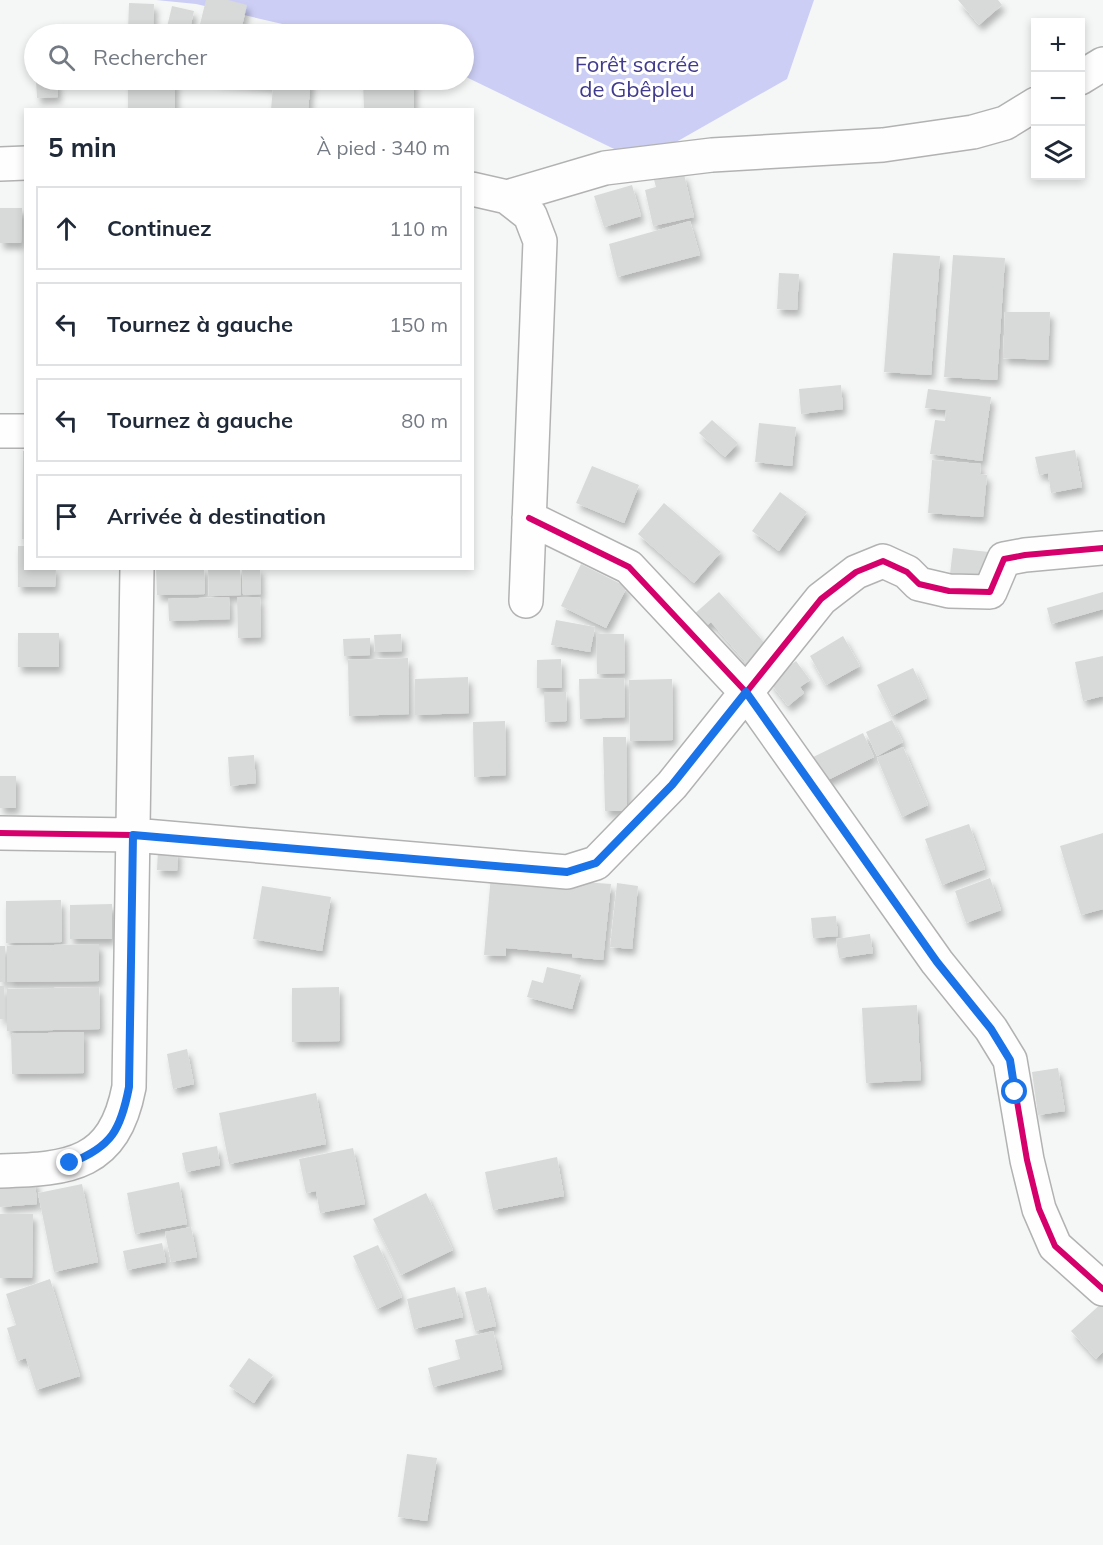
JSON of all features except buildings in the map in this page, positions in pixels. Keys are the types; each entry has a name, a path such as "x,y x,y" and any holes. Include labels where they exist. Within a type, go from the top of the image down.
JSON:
{"street":[{"path":"1085,75 1103,64"},
{"path":"507,197 605,168 712,155 883,145 973,132 1005,123 1031,107"},
{"path":"0,164 24,163"},
{"path":"474,189 507,197 530,215 540,241 526,601"},
{"path":"0,431 24,431"},
{"path":"529,518 629,567 746,692 937,962 991,1029 1010,1060 1027,1160 1039,1209 1055,1246 1103,1289"},
{"path":"0,833 133,835 567,872 596,863 672,785 821,599 856,572 883,561 908,572 919,584 949,591 990,592 1004,559 1103,548"},
{"path":"0,1171 31,1170 70,1163 91,1155 109,1141 124,1112 129,1087 137,570"}],"green space":[{"name":"Forêt sacrée de Gbêpleu","path":"156,0 814,0 787,79 641,162 474,81 474,24 283,24 196,4"}],"cycle path":[{"path":"529,518 629,567 746,692 937,962 991,1029 1010,1060 1027,1160 1039,1209 1055,1246 1103,1289"},
{"path":"0,833 133,835 567,872 596,863 672,785 821,599 856,572 883,561 907,572 919,584 949,591 990,592 1004,559 1103,548"}],"route":[{"path":"70,1163 91,1155 109,1141 124,1112 129,1087 133,835 567,872 596,863 672,785 746,692 937,962 991,1029 1010,1060 1015,1092"}]}
